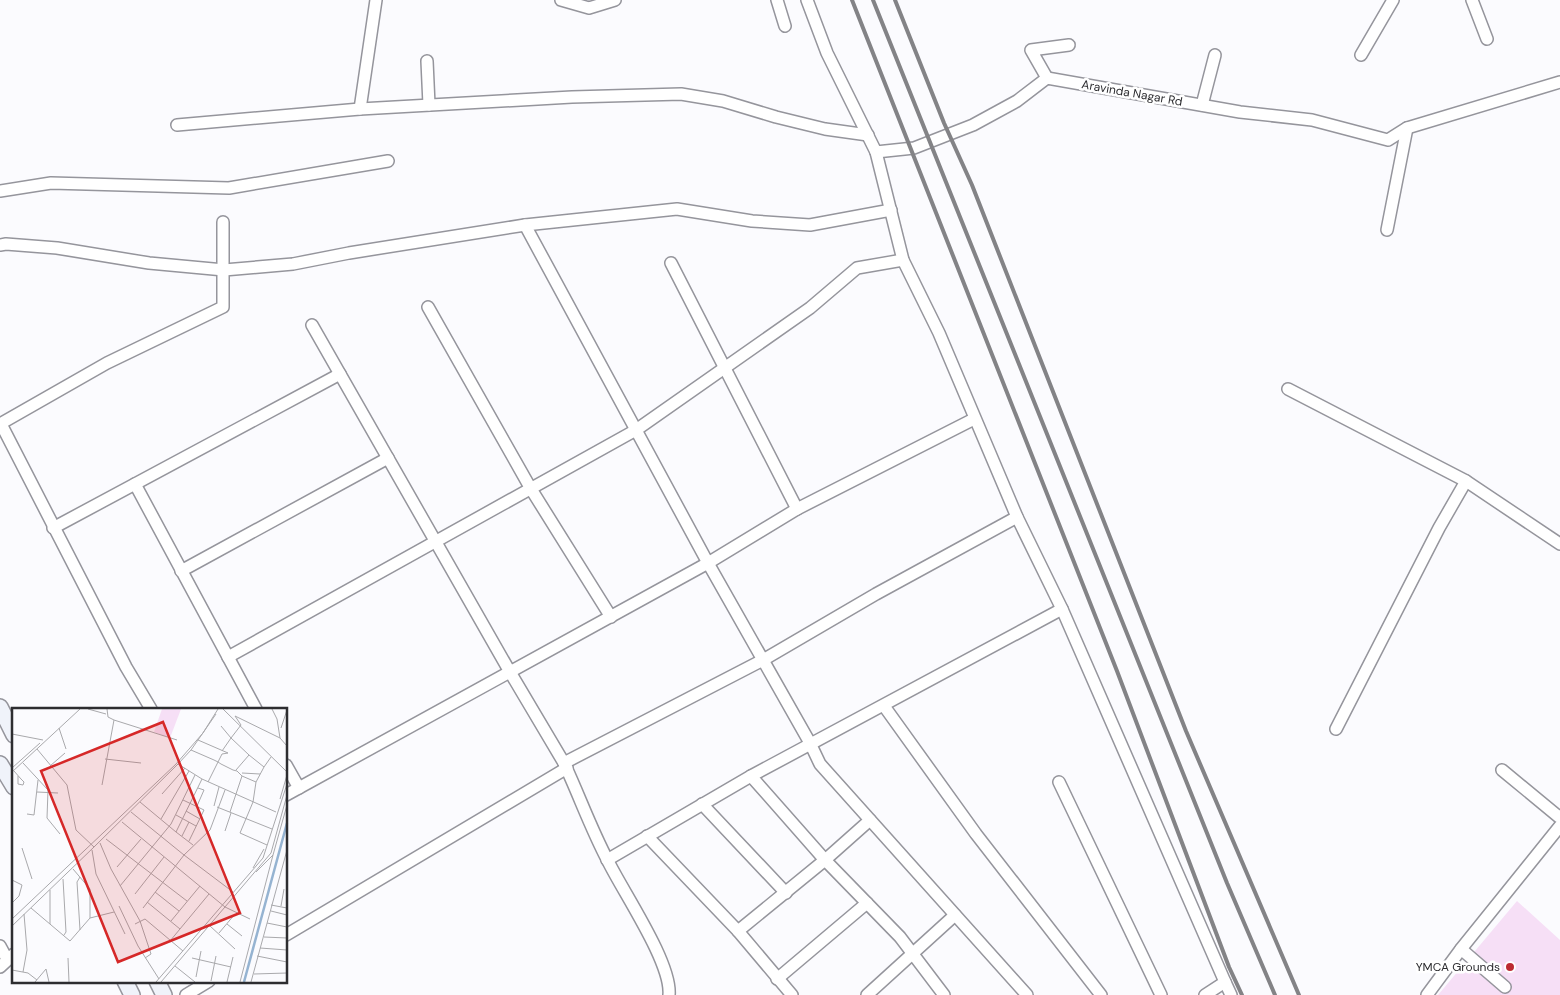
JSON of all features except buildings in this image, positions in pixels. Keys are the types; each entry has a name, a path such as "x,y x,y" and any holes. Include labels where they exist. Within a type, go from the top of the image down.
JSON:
{"main road":[{"path":"0,707 12,731"},
{"path":"0,764 12,784"},
{"path":"126,982 132,995"},
{"path":"158,982 164,995"}],"street":[{"path":"360,109 376,0"},
{"path":"561,0 589,8 615,0"},
{"path":"777,0 786,26"},
{"path":"806,0 827,53 876,152 903,260 939,333 974,418 1062,609 1231,995"},
{"path":"1361,55 1393,0"},
{"path":"1472,0 1487,39"},
{"path":"876,152 914,148 972,125 1018,100 1046,78 1031,50 1069,45"},
{"path":"1202,105 1215,54"},
{"path":"427,61 429,105"},
{"name":"Aravinda Nagar Rd","path":"1046,78 1202,105 1312,120 1388,140 1407,128 1560,82"},
{"path":"177,125 360,109 572,97 681,94 723,101 776,118 825,130 868,135"},
{"path":"1387,230 1407,128"},
{"path":"0,191 51,182 229,188 388,161"},
{"path":"0,245 58,248 148,263 224,270 293,264 349,253 525,225 677,209 752,221 810,225 891,210"},
{"path":"150,708 126,667 0,424 107,363 223,307 223,222"},
{"path":"525,225 708,563 820,764 1027,995"},
{"path":"228,657 436,543 636,430 810,308 857,268 903,260"},
{"path":"671,263 797,510"},
{"path":"428,307 532,489 611,616"},
{"path":"312,325 510,672 566,765 607,860 657,949 670,987 669,995"},
{"path":"54,528 340,374"},
{"path":"1288,389 1466,481 1560,544"},
{"path":"288,794 708,563 797,510 974,418"},
{"path":"181,571 388,458"},
{"path":"1336,729 1439,528 1466,481"},
{"path":"134,484 255,708"},
{"path":"288,934 566,765 763,660 876,594 1018,517"},
{"path":"607,860 810,743 884,706 1062,609"},
{"path":"884,706 976,834 1101,995"},
{"path":"288,769 298,788"},
{"path":"1502,770 1560,816"},
{"path":"751,776 825,860 900,937 944,995"},
{"path":"1059,782 1161,995"},
{"path":"702,804 786,893"},
{"path":"738,931 786,893 870,820"},
{"path":"1427,995 1461,949 1560,826"},
{"path":"647,836 738,931 792,995"},
{"path":"777,979 867,903"},
{"path":"870,994 955,915"},
{"path":"0,946 7,960"},
{"path":"1461,949 1505,988"},
{"path":"186,995 207,982"},
{"path":"1205,995 1225,982"}],"shaded area":[{"name":"YMCA Grounds","path":"1517,901 1560,940 1560,995 1438,995"}],"railway":[{"path":"852,0 1117,671 1229,967 1242,995"},
{"path":"873,0 1227,883 1275,995"},
{"path":"895,0 944,123 972,185 1186,731 1299,995"}],"place":[{"name":"YMCA Grounds","path":"1510,967"}]}
